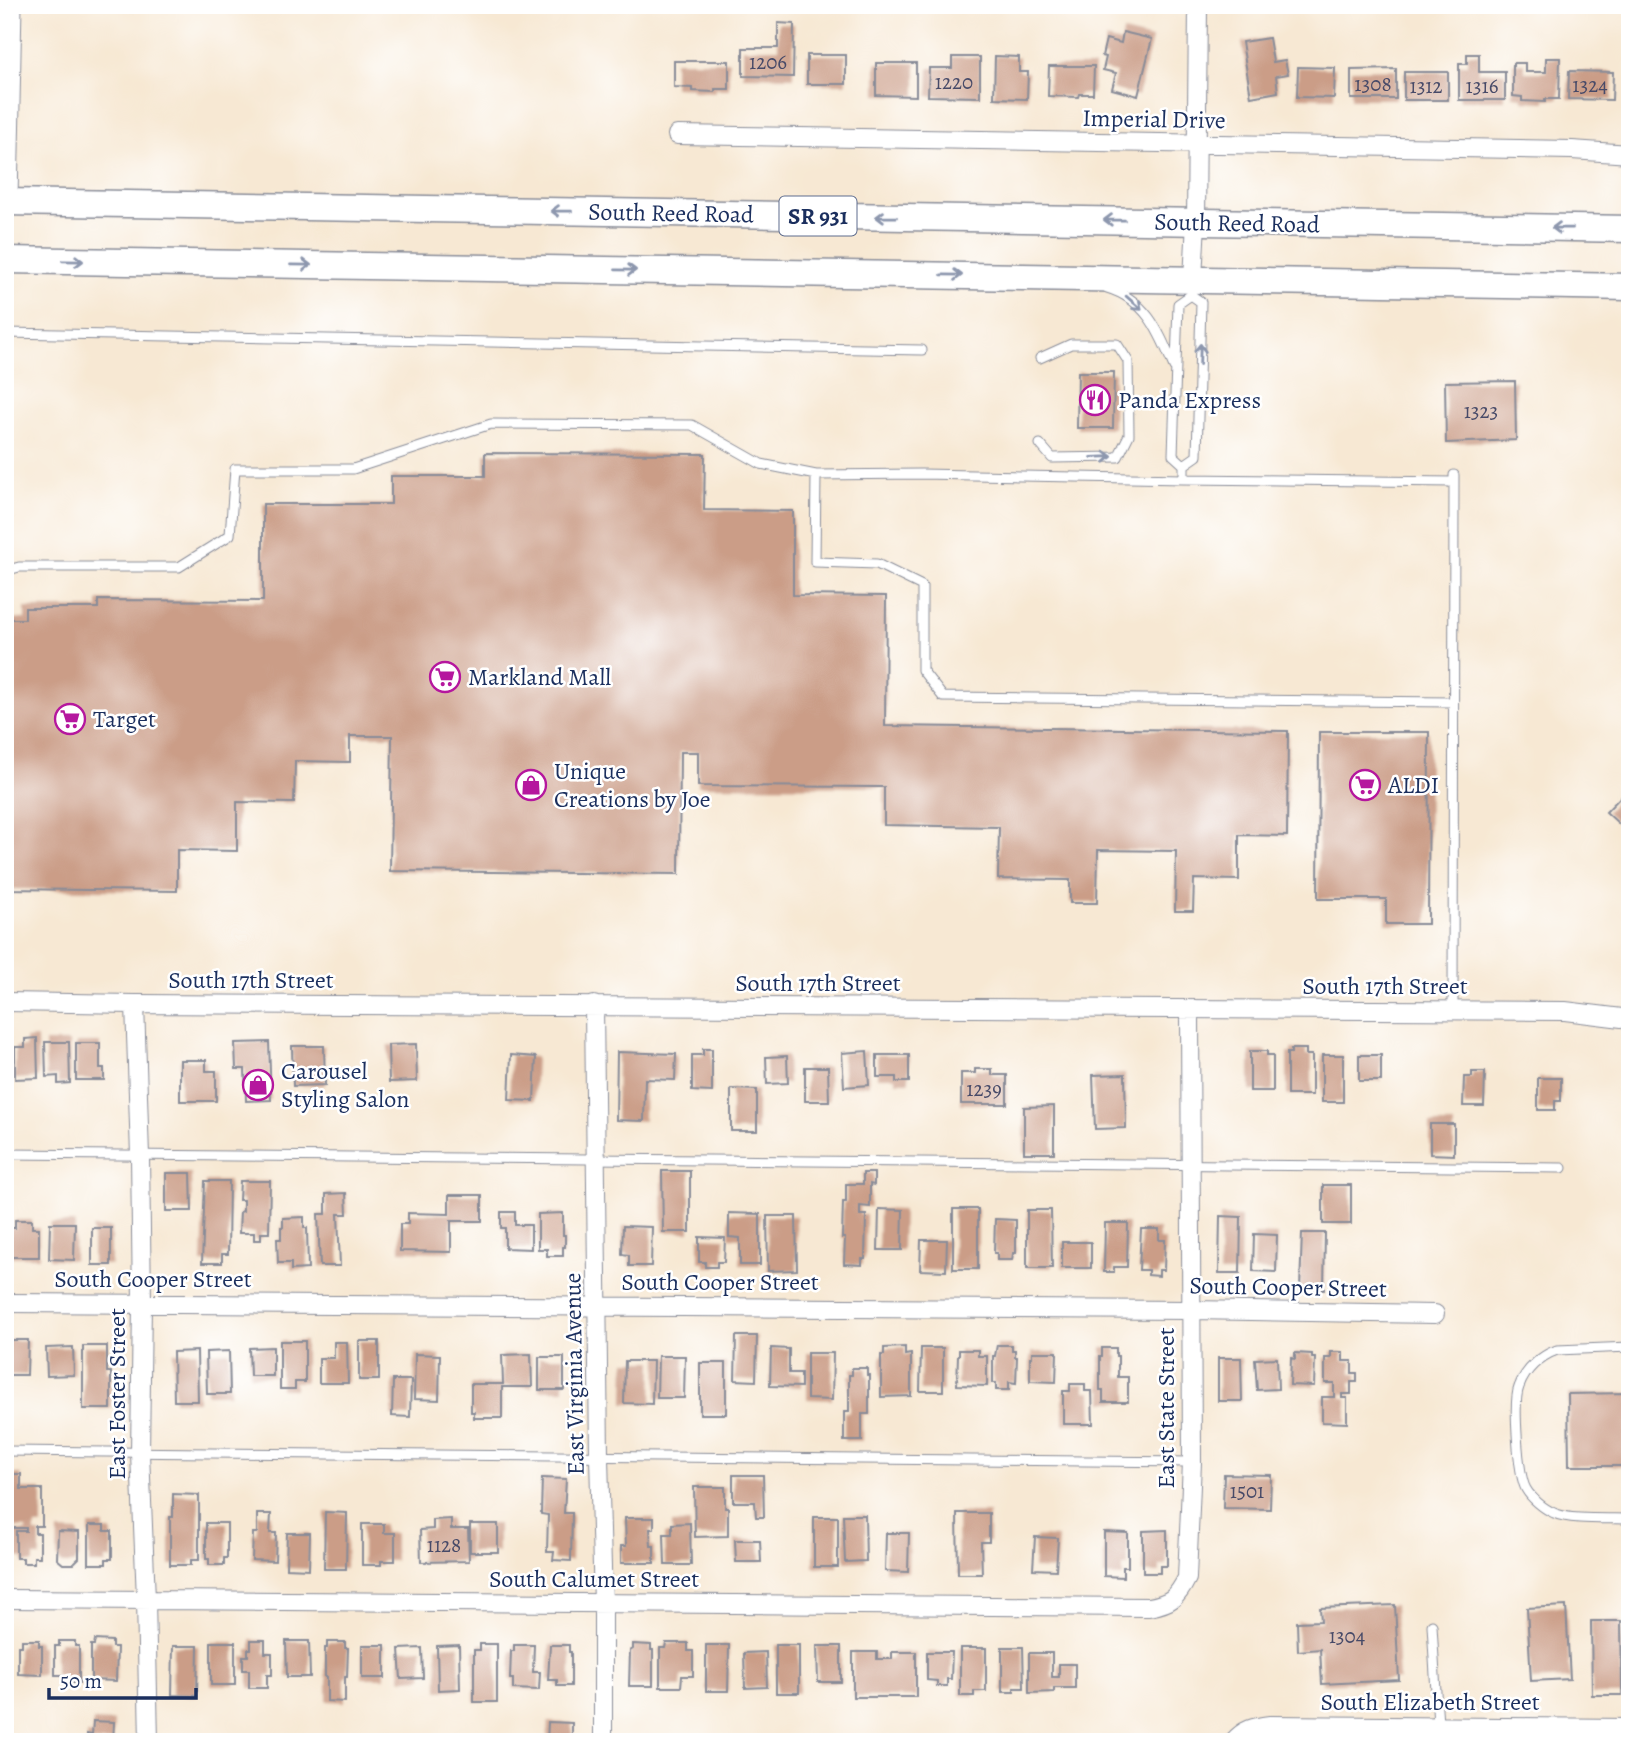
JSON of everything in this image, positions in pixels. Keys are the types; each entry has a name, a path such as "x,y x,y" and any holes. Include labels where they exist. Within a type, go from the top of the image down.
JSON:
{"main road":[{"name":"South Reed Road","path":"9,202 1630,229"},
{"path":"5,260 1072,277 1192,287 1630,287"}],"street":[{"path":"1192,287 1196,222 1198,5"},
{"name":"Imperial Drive","path":"677,135 1572,150 1630,154"},
{"name":"South 17th Street","path":"5,1002 1565,1011 1630,1019"},
{"name":"East Foster Street","path":"135,1004 142,1303 140,1452 149,1742"},
{"name":"East Virginia Avenue","path":"594,1005 603,1742"},
{"name":"East State Street","path":"1178,1594 1187,1577 1192,1462 1190,1010"},
{"name":"South Cooper Street","path":"5,1303 1192,1310 1435,1314"},
{"name":"South Calumet Street","path":"5,1599 1149,1607 1165,1604 1178,1594"},
{"name":"South Elizabeth Street","path":"1234,1741 1253,1727 1299,1734 1589,1735 1630,1728"}],"lane":[{"path":"9,202 17,5"},
{"path":"1072,277 1114,290 1137,303 1154,325 1176,373"},
{"path":"1184,465 1197,456 1201,302 1192,287 1178,304 1173,455 1184,465 1184,479"},
{"path":"5,333 922,350"},
{"path":"1040,358 1071,344 1117,344 1128,362 1129,435 1118,457 1052,458 1040,444"},
{"path":"5,571 19,567 179,567 230,535 235,469 354,469 491,424 692,425 761,464 816,475 934,474 1184,479 1454,478 1453,1011"},
{"path":"816,475 815,562 877,564 922,586 922,670 943,696 1453,702"},
{"path":"5,1154 1190,1162 1562,1168"},
{"path":"1630,1347 1557,1350 1547,1354 1524,1376 1518,1388 1515,1409 1522,1480 1529,1493 1554,1513 1567,1517 1630,1519"},
{"path":"5,1451 1192,1462"},
{"path":"1432,1625 1438,1734"}],"building":[{"path":"778,23 794,24 793,77 743,76 743,48 778,48"},
{"path":"1123,32 1152,39 1138,96 1112,89 1116,73 1103,70 1106,57 1102,56 1106,39 1121,43"},
{"path":"1269,38 1273,62 1285,60 1288,74 1276,76 1278,92 1251,97 1242,42"},
{"path":"1467,54 1479,54 1479,72 1505,72 1505,100 1459,100 1459,64 1467,64"},
{"path":"807,55 846,55 846,84 807,84"},
{"path":"995,56 1019,57 1019,72 1028,72 1027,99 994,98"},
{"path":"952,57 980,57 980,97 928,96 929,68 952,68"},
{"path":"1546,58 1560,58 1559,99 1545,99 1545,102 1522,101 1522,97 1513,96 1513,63 1525,63 1525,72 1546,72"},
{"path":"674,61 729,61 729,89 715,89 715,92 674,87"},
{"path":"876,63 916,63 916,96 876,95"},
{"path":"1049,66 1094,66 1093,94 1079,94 1078,97 1048,96"},
{"path":"1298,67 1335,68 1334,98 1297,97"},
{"path":"1396,69 1396,99 1351,99 1351,70"},
{"path":"1569,71 1613,72 1612,100 1568,99"},
{"path":"1404,72 1448,72 1448,100 1404,100"},
{"name":"Panda Express","path":"1078,372 1114,372 1113,428 1077,428"},
{"path":"1515,381 1516,440 1446,443 1445,382"},
{"name":"Markland Mall","path":"485,453 705,454 704,510 793,511 793,595 886,596 885,726 1288,731 1287,836 1239,835 1239,880 1194,879 1193,911 1175,911 1176,851 1098,850 1097,903 1070,903 1070,880 998,879 999,827 884,825 884,787 698,786 698,752 680,752 679,874 390,871 392,736 350,736 350,762 295,761 294,803 237,802 237,851 177,850 177,891 5,889 5,619 25,619 25,608 98,608 98,600 263,601 263,504 391,504 391,476 485,476"},
{"path":"1319,732 1429,732 1428,924 1386,924 1386,899 1318,899"},
{"path":"1630,787 1630,834 1606,812"},
{"path":"37,1038 38,1078 15,1079 15,1047 25,1047 25,1039"},
{"path":"45,1042 69,1042 70,1083 58,1084 58,1076 46,1077"},
{"name":"Carousel Styling Salon","path":"269,1042 271,1100 246,1101 245,1069 236,1069 235,1043"},
{"path":"76,1043 100,1043 100,1068 104,1068 104,1080 76,1080"},
{"path":"416,1044 417,1081 389,1082 388,1045"},
{"path":"292,1046 324,1046 325,1085 293,1086"},
{"path":"703,1049 712,1049 712,1092 692,1091 692,1055 703,1055"},
{"path":"1291,1049 1306,1049 1306,1055 1312,1055 1312,1095 1287,1095 1287,1053 1291,1053"},
{"path":"867,1051 869,1085 844,1087 842,1053"},
{"path":"1250,1051 1267,1051 1267,1055 1273,1055 1273,1091 1250,1091"},
{"path":"617,1052 676,1054 675,1080 645,1079 644,1121 616,1120"},
{"path":"511,1055 536,1057 534,1101 509,1100"},
{"path":"877,1055 909,1055 909,1082 896,1082 896,1077 877,1077"},
{"path":"1322,1055 1343,1055 1343,1102 1322,1102"},
{"path":"1359,1055 1381,1055 1381,1081 1359,1081"},
{"path":"787,1056 788,1083 767,1084 766,1057"},
{"path":"180,1060 206,1060 206,1071 216,1071 216,1101 180,1101"},
{"path":"805,1067 828,1067 829,1101 805,1101"},
{"path":"975,1069 992,1069 992,1075 1007,1075 1007,1104 961,1104 961,1073 975,1073"},
{"path":"1472,1072 1485,1072 1484,1106 1463,1106 1464,1077 1472,1077"},
{"path":"1125,1074 1126,1128 1095,1129 1093,1075"},
{"path":"1538,1078 1561,1078 1561,1101 1555,1101 1555,1110 1538,1110"},
{"path":"731,1089 757,1090 757,1131 731,1131"},
{"path":"1054,1106 1054,1153 1024,1153 1024,1107"},
{"path":"1430,1124 1454,1124 1454,1155 1430,1154"},
{"path":"662,1171 690,1171 690,1232 663,1232"},
{"path":"166,1173 191,1173 192,1211 166,1211"},
{"path":"863,1173 874,1173 874,1185 870,1184 870,1207 860,1206 860,1215 866,1215 865,1259 862,1259 862,1265 844,1264 845,1238 842,1238 846,1184 863,1184"},
{"path":"205,1181 229,1181 228,1254 222,1254 222,1263 202,1263"},
{"path":"240,1181 270,1181 269,1233 261,1233 261,1240 254,1240 254,1233 239,1233 240,1212 243,1211 243,1200 239,1200"},
{"path":"1323,1185 1351,1185 1351,1224 1323,1224"},
{"path":"346,1193 347,1214 338,1214 340,1266 320,1266 318,1214 326,1214 326,1194"},
{"path":"449,1195 482,1195 482,1221 451,1221 451,1252 400,1251 400,1224 408,1224 408,1213 449,1214"},
{"path":"879,1209 903,1210 902,1250 878,1250"},
{"path":"953,1209 978,1209 978,1269 953,1269"},
{"path":"1027,1210 1051,1210 1052,1268 1027,1268"},
{"path":"501,1212 515,1212 515,1225 531,1225 531,1249 505,1248 505,1228 501,1228"},
{"path":"563,1213 563,1256 547,1256 547,1249 538,1249 538,1214"},
{"path":"729,1213 760,1214 760,1265 740,1265 740,1238 729,1237"},
{"path":"767,1216 796,1216 797,1270 768,1271"},
{"path":"1220,1216 1241,1217 1240,1273 1219,1273"},
{"path":"304,1217 304,1228 307,1228 308,1269 291,1270 291,1263 278,1263 277,1239 281,1239 283,1218"},
{"path":"995,1219 1016,1220 1016,1253 1013,1253 1012,1260 997,1260 997,1253 994,1253"},
{"path":"15,1220 32,1220 32,1228 39,1228 39,1257 10,1257 10,1228 15,1228"},
{"path":"50,1223 75,1223 74,1260 49,1259"},
{"path":"1105,1223 1128,1223 1127,1267 1114,1267 1114,1272 1104,1272"},
{"path":"623,1226 652,1227 651,1266 629,1266 629,1255 622,1254"},
{"path":"92,1228 111,1228 111,1265 92,1265"},
{"path":"1141,1229 1159,1229 1159,1240 1165,1240 1164,1270 1159,1270 1159,1276 1148,1275 1148,1270 1139,1270"},
{"path":"1302,1233 1325,1233 1324,1290 1300,1289"},
{"path":"1254,1234 1277,1235 1276,1272 1253,1271"},
{"path":"699,1237 725,1238 724,1262 717,1262 717,1267 705,1267 705,1262 699,1262"},
{"path":"921,1240 947,1240 946,1271 920,1270"},
{"path":"1062,1242 1091,1242 1091,1268 1062,1268"},
{"path":"736,1336 757,1336 756,1381 735,1380"},
{"path":"5,1340 28,1340 27,1375 5,1375"},
{"path":"280,1341 305,1341 305,1382 295,1382 295,1389 280,1389"},
{"path":"359,1341 379,1341 379,1380 359,1380"},
{"path":"334,1342 347,1342 348,1383 319,1383 319,1358 334,1358"},
{"path":"997,1345 1012,1345 1017,1357 1016,1383 1009,1382 1009,1390 996,1390 996,1383 993,1383 993,1356"},
{"path":"83,1346 107,1346 107,1372 111,1372 111,1409 83,1409"},
{"path":"73,1347 74,1375 47,1376 46,1348"},
{"path":"273,1347 273,1376 250,1376 249,1348"},
{"path":"905,1347 905,1355 911,1354 911,1396 881,1397 881,1355 884,1355 884,1348"},
{"path":"771,1348 789,1349 789,1373 801,1373 801,1387 770,1386"},
{"path":"921,1348 943,1348 943,1391 920,1391"},
{"path":"1102,1348 1116,1348 1118,1377 1128,1377 1128,1402 1103,1402 1103,1390 1100,1390"},
{"path":"959,1350 978,1350 978,1356 987,1356 987,1386 957,1385"},
{"path":"197,1351 198,1401 174,1401 173,1352"},
{"path":"229,1351 230,1394 207,1394 206,1352"},
{"path":"1032,1352 1057,1352 1056,1382 1030,1381"},
{"path":"1331,1352 1343,1352 1343,1361 1352,1361 1352,1373 1357,1373 1357,1382 1351,1382 1351,1394 1342,1394 1342,1398 1347,1398 1347,1423 1322,1422 1322,1397 1334,1397 1334,1383 1325,1383 1325,1358 1331,1358"},
{"path":"807,1353 833,1353 832,1400 807,1399"},
{"path":"1295,1353 1312,1354 1312,1358 1315,1358 1314,1386 1290,1385 1291,1358 1295,1359"},
{"path":"415,1354 440,1355 439,1400 414,1399"},
{"path":"531,1354 532,1387 502,1387 502,1418 474,1418 474,1412 471,1412 471,1384 503,1384 502,1355"},
{"path":"658,1356 685,1356 684,1398 657,1398"},
{"path":"539,1357 564,1357 564,1390 539,1390"},
{"path":"1218,1358 1241,1358 1242,1401 1218,1401"},
{"path":"1277,1358 1278,1389 1257,1390 1255,1359"},
{"path":"625,1361 653,1361 652,1404 624,1403"},
{"path":"700,1363 726,1363 726,1414 700,1414"},
{"path":"852,1368 867,1368 869,1375 869,1414 862,1414 862,1441 844,1441 844,1412 849,1412 849,1375 852,1375"},
{"path":"393,1380 411,1380 410,1417 392,1416"},
{"path":"1070,1384 1085,1384 1085,1391 1092,1391 1093,1424 1063,1424 1063,1391 1070,1391"},
{"path":"1630,1393 1630,1466 1569,1466 1568,1394"},
{"path":"12,1474 21,1474 21,1489 42,1489 42,1526 35,1526 35,1533 40,1533 40,1557 34,1557 34,1563 23,1563 23,1558 16,1558 16,1531 26,1531 26,1528 12,1528"},
{"path":"1224,1474 1271,1475 1270,1509 1223,1508"},
{"path":"733,1475 763,1475 764,1517 756,1517 755,1502 733,1502"},
{"path":"542,1478 566,1479 564,1513 572,1513 571,1561 553,1560 554,1552 547,1552 548,1515 541,1514"},
{"path":"694,1487 725,1487 728,1536 695,1537"},
{"path":"173,1494 199,1495 199,1560 191,1560 191,1565 170,1565"},
{"path":"325,1512 347,1513 346,1569 324,1569"},
{"path":"957,1513 989,1513 989,1542 981,1542 982,1574 958,1574"},
{"path":"257,1514 271,1514 270,1533 276,1533 275,1561 252,1560"},
{"path":"843,1515 865,1515 866,1561 845,1562"},
{"path":"814,1517 838,1517 838,1567 814,1567"},
{"path":"625,1518 654,1518 654,1529 650,1529 654,1563 621,1563 621,1546 626,1546"},
{"path":"451,1519 451,1529 468,1529 469,1561 421,1562 420,1530 433,1529 433,1520"},
{"path":"206,1523 227,1523 227,1558 224,1558 224,1565 209,1565 209,1559 206,1559"},
{"path":"690,1523 691,1565 665,1565 664,1534 672,1534 672,1524"},
{"path":"362,1524 384,1524 384,1533 395,1533 395,1561 381,1561 381,1565 362,1565"},
{"path":"470,1524 498,1524 498,1552 470,1552"},
{"path":"89,1525 104,1525 104,1531 112,1531 112,1559 106,1559 106,1564 89,1564"},
{"path":"1167,1530 1167,1566 1160,1566 1160,1573 1143,1573 1143,1531"},
{"path":"58,1531 79,1532 79,1558 73,1564 63,1564 57,1559"},
{"path":"1104,1532 1128,1533 1128,1567 1123,1567 1123,1577 1104,1576"},
{"path":"287,1533 310,1533 309,1569 286,1568"},
{"path":"886,1533 909,1533 908,1572 885,1571"},
{"path":"1035,1537 1058,1538 1056,1570 1033,1569"},
{"path":"735,1540 760,1540 761,1562 736,1562"},
{"path":"1395,1605 1399,1680 1322,1684 1320,1649 1298,1651 1297,1622 1321,1621 1320,1608"},
{"path":"1566,1606 1570,1679 1531,1681 1527,1608"},
{"path":"1591,1621 1621,1621 1622,1695 1592,1695"},
{"path":"22,1640 39,1640 39,1646 42,1646 42,1675 18,1674 18,1646 22,1646"},
{"path":"95,1640 112,1641 112,1647 117,1647 116,1681 91,1680 91,1645 94,1645"},
{"path":"251,1640 265,1640 265,1653 272,1653 272,1675 267,1675 267,1688 249,1688 249,1670 243,1670 243,1656 248,1656"},
{"path":"59,1641 75,1641 75,1646 79,1646 79,1683 63,1683 63,1675 55,1675 55,1646 59,1646"},
{"path":"286,1641 309,1641 310,1677 287,1677"},
{"path":"211,1642 235,1642 235,1685 211,1685"},
{"path":"327,1642 345,1642 345,1648 348,1648 345,1702 327,1701"},
{"path":"666,1643 688,1643 688,1651 693,1651 693,1676 682,1676 681,1687 660,1687 660,1648 665,1648"},
{"path":"480,1644 497,1644 497,1702 474,1702 474,1650 480,1650"},
{"path":"633,1644 651,1645 653,1686 629,1686 630,1651"},
{"path":"362,1645 385,1645 385,1678 362,1678"},
{"path":"459,1645 460,1689 438,1690 437,1646"},
{"path":"514,1645 534,1645 533,1672 540,1672 539,1690 513,1689 513,1679 510,1679 511,1651 514,1651"},
{"path":"550,1645 569,1645 571,1686 557,1686 557,1680 548,1680"},
{"path":"706,1645 729,1645 728,1691 706,1691"},
{"path":"776,1645 799,1645 799,1693 776,1693"},
{"path":"173,1646 198,1646 197,1696 172,1695"},
{"path":"817,1646 841,1646 841,1682 818,1682"},
{"path":"1002,1647 1023,1647 1024,1688 1014,1688 1014,1692 1002,1692"},
{"path":"422,1648 423,1678 401,1679 399,1649"},
{"path":"960,1648 986,1648 986,1691 974,1691 974,1696 960,1696"},
{"path":"766,1652 767,1687 745,1688 744,1653"},
{"path":"853,1652 877,1652 877,1659 892,1659 892,1652 916,1652 916,1697 853,1697"},
{"path":"927,1652 952,1652 951,1679 947,1679 947,1686 937,1686 937,1681 927,1680"},
{"path":"1029,1653 1052,1653 1052,1677 1059,1677 1059,1664 1075,1664 1075,1688 1054,1688 1054,1692 1029,1693"},
{"path":"93,1721 114,1722 113,1742 87,1742 87,1734 92,1735"},
{"path":"548,1722 572,1723 572,1742 547,1742"}],"place":[{"name":"Panda Express","path":"1095,400"},
{"name":"Markland Mall","path":"445,677"},
{"name":"Target","path":"70,719"},
{"name":"Unique Creations by Joe","path":"531,785"},
{"name":"ALDI","path":"1365,785"},
{"name":"Carousel Styling Salon","path":"258,1085"}]}
